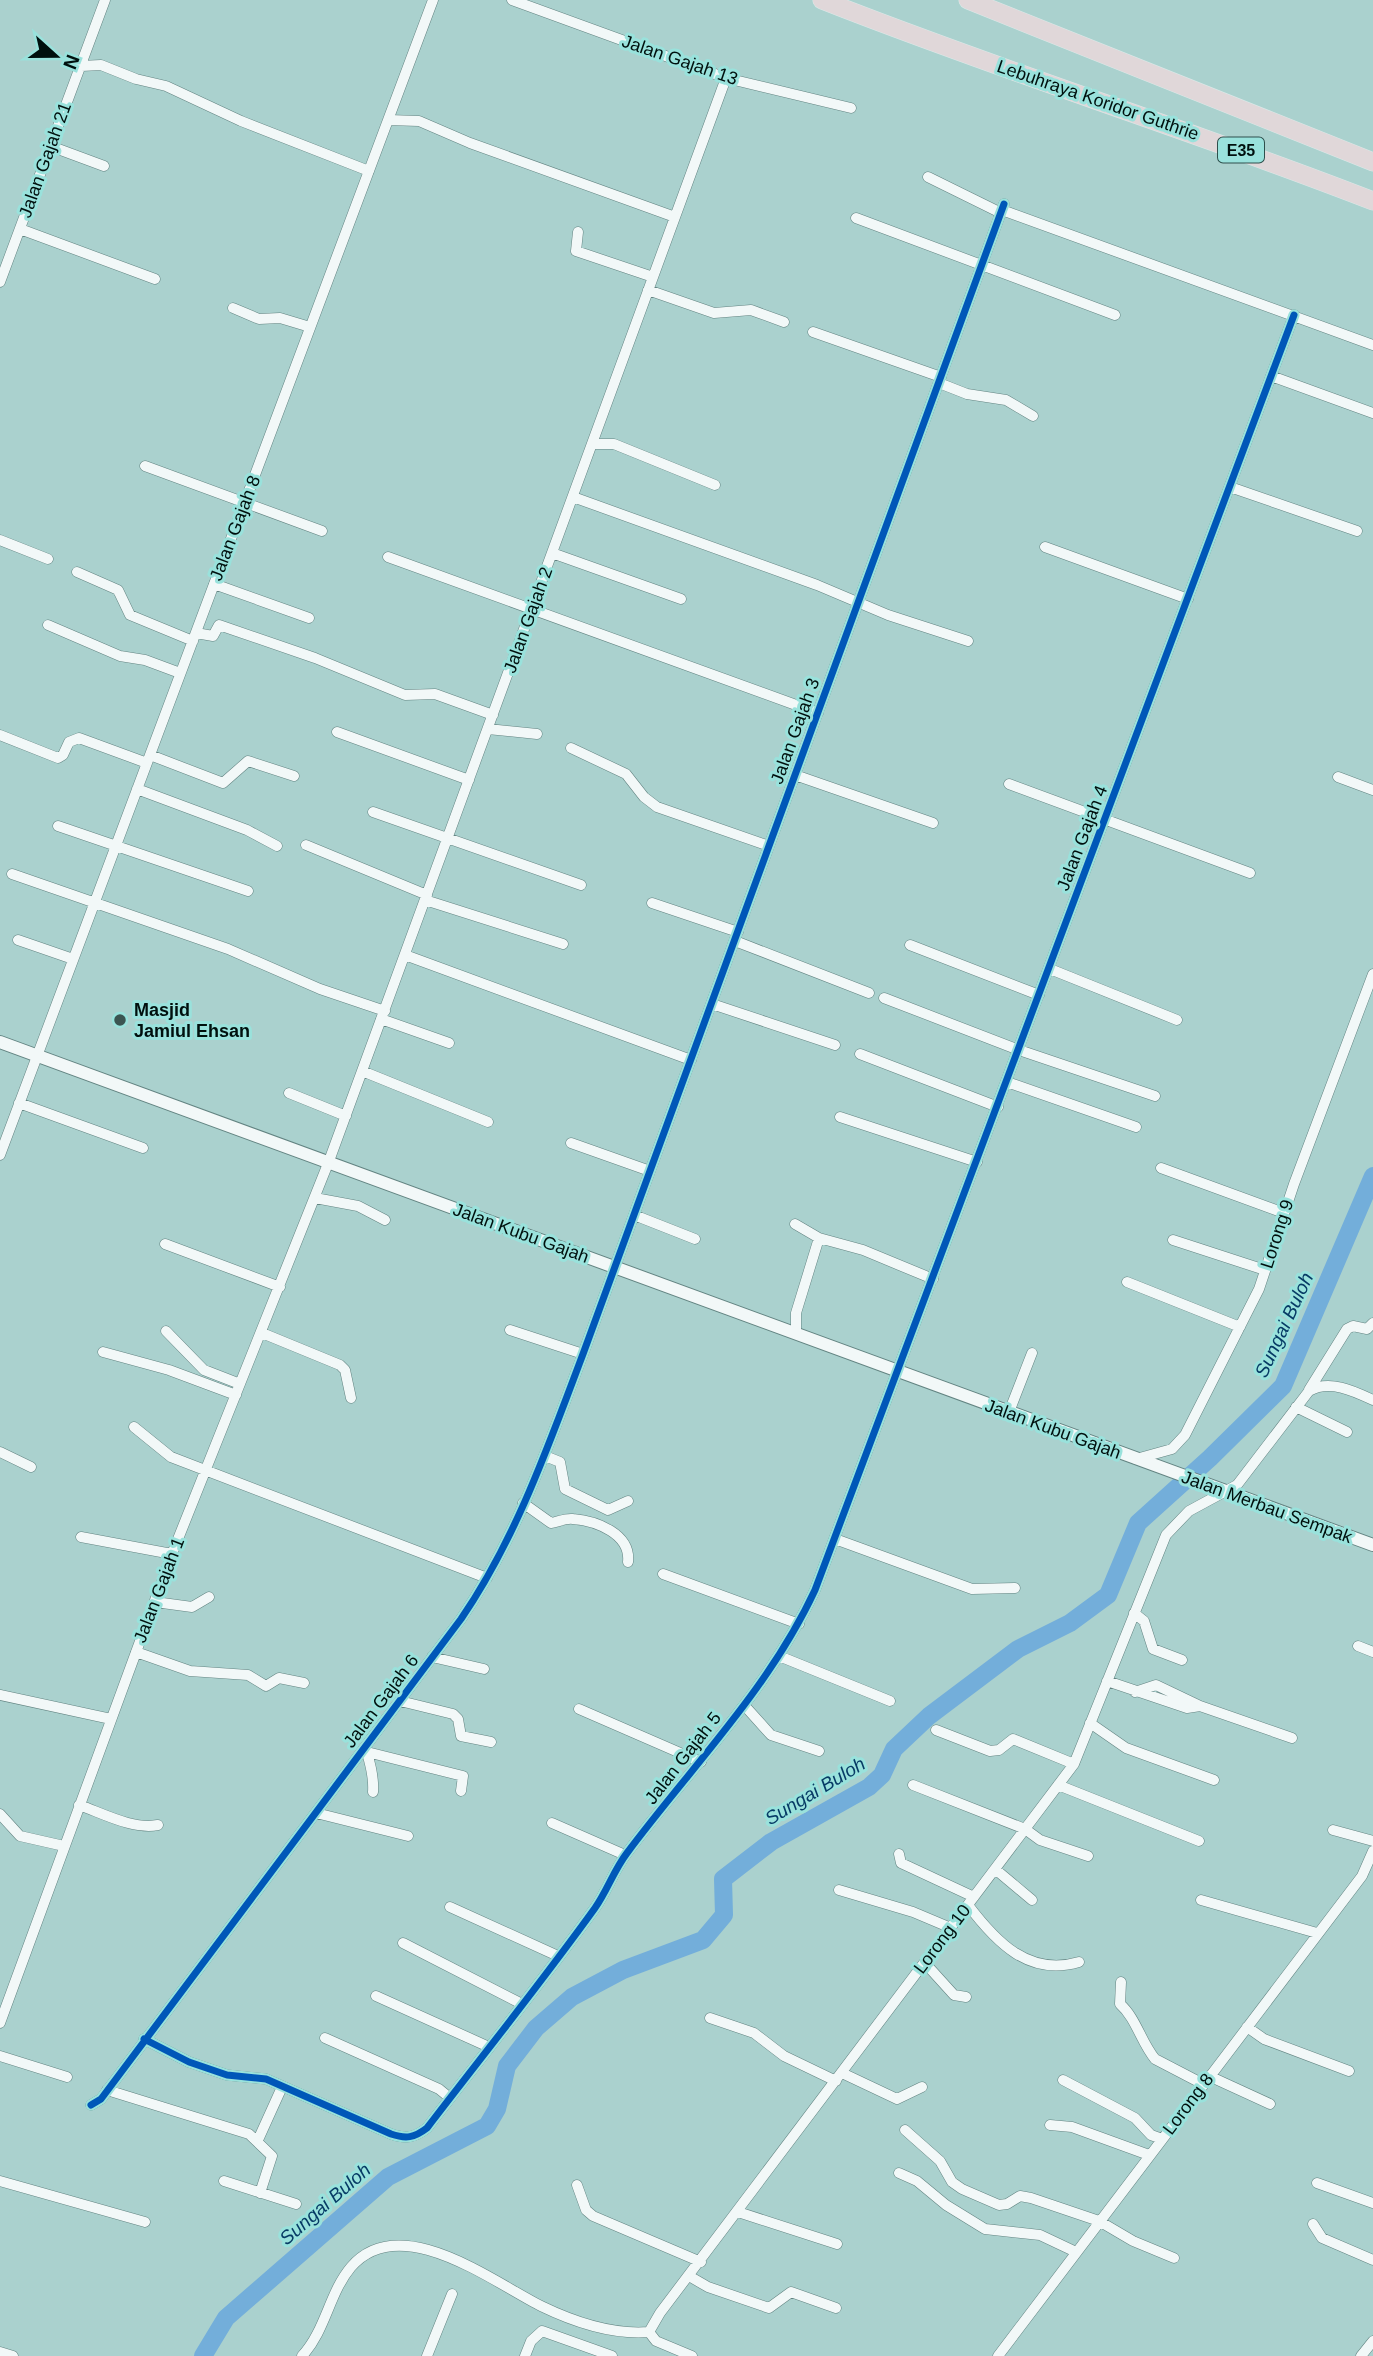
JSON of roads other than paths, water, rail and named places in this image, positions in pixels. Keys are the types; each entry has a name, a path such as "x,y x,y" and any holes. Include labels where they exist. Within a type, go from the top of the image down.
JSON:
{"highway":[{"name":"Lebuhraya Koridor Guthrie","path":"822,0 907,34 1248,152 1373,201"},
{"name":"E35","path":"968,0 1373,162"}],"street":[{"name":"Jalan Gajah 21","path":"0,282 105,0"},
{"name":"Jalan Gajah 8","path":"0,1155 433,0"},
{"name":"Jalan Gajah 13","path":"512,0 726,78 851,108"},
{"path":"80,66 101,65 136,79 166,86 242,121 369,171"},
{"name":"Jalan Gajah 2","path":"329,1161 726,78"},
{"path":"388,120 419,121 675,217"},
{"path":"50,146 104,166"},
{"path":"928,177 1003,209 1373,345"},
{"name":"Jalan Gajah 3","path":"615,1268 1003,209"},
{"path":"856,218 1115,315"},
{"path":"20,229 155,279"},
{"path":"578,232 576,251 653,277"},
{"path":"648,290 714,313 751,310 784,321"},
{"path":"233,308 259,319 280,318 310,327"},
{"name":"Jalan Gajah 4","path":"899,1371 1294,315"},
{"path":"813,332 940,380 967,394 1006,400 1033,416"},
{"path":"1271,376 1373,413"},
{"path":"592,444 614,444 715,485"},
{"path":"145,466 322,531"},
{"path":"1230,487 1357,531"},
{"path":"573,497 968,641"},
{"path":"0,540 48,559"},
{"path":"1045,547 1188,599"},
{"path":"552,553 681,599"},
{"path":"388,557 818,713"},
{"path":"77,572 118,590 130,615 194,637 213,636 219,625"},
{"path":"214,584 309,618"},
{"path":"200,620 315,658 405,695 435,694 493,715"},
{"path":"48,625 120,656 145,660 180,673"},
{"path":"488,729 537,734"},
{"path":"337,732 469,780"},
{"path":"0,735 58,758 63,755 69,742 79,738 223,783 248,761 294,776"},
{"path":"571,748 626,774 644,797 657,807 769,846"},
{"path":"795,775 933,823"},
{"path":"1338,777 1373,790"},
{"path":"1009,784 1105,822 1250,873"},
{"path":"137,789 247,830 277,846"},
{"path":"373,812 581,885"},
{"path":"58,826 248,891"},
{"path":"306,845 426,897 563,944"},
{"path":"12,874 228,949 449,1043"},
{"path":"652,903 869,993"},
{"path":"18,940 73,959"},
{"path":"909,945 1039,995"},
{"path":"405,955 691,1060"},
{"path":"1050,968 1177,1020"},
{"name":"Lorong 9","path":"1136,1459 1162,1453 1178,1444 1240,1326 1265,1270 1373,974"},
{"path":"884,998 1019,1050 1155,1096"},
{"path":"712,1004 835,1045"},
{"name":"Jalan Kubu Gajah","path":"0,1042 1160,1468"},
{"path":"860,1054 998,1107"},
{"path":"362,1071 488,1122"},
{"path":"1007,1082 1136,1128"},
{"path":"289,1093 346,1116"},
{"path":"19,1103 143,1148"},
{"path":"840,1116 977,1162"},
{"path":"571,1143 650,1171"},
{"name":"Jalan Gajah 1","path":"0,2023 4,2002 172,1554 329,1161"},
{"path":"1161,1168 1284,1213"},
{"path":"315,1198 358,1206 384,1220"},
{"path":"634,1215 695,1239"},
{"path":"795,1224 819,1238 863,1250 933,1279"},
{"path":"796,1334 796,1313 819,1238"},
{"path":"1174,1240 1265,1270"},
{"path":"165,1244 280,1287"},
{"name":"Jalan Gajah 6","path":"91,2105 107,2090 365,1752 487,1578 545,1455 615,1268"},
{"path":"1127,1282 1240,1326"},
{"name":"Lorong 10","path":"649,2332 1074,1764 1166,1535 1189,1511 1220,1490 1237,1485 1309,1391 1347,1329 1353,1326 1367,1329 1373,1323"},
{"path":"510,1330 583,1354"},
{"path":"166,1331 204,1370 240,1384"},
{"path":"262,1333 340,1365 345,1370 351,1398"},
{"path":"103,1352 169,1370 236,1395"},
{"path":"1009,1412 1032,1353"},
{"name":"Jalan Gajah 5","path":"282,2087 401,2137 410,2138 427,2128 597,1905 625,1855 744,1705 799,1624 835,1539 899,1371"},
{"path":"1309,1391 1322,1385 1353,1391 1373,1400"},
{"path":"1296,1407 1348,1432"},
{"path":"134,1427 164,1453 487,1578"},
{"path":"0,1452 31,1467"},
{"path":"545,1455 559,1462 565,1489 579,1498 608,1510 628,1500"},
{"name":"Jalan Merbau Sempak","path":"1160,1468 1373,1545"},
{"path":"523,1503 551,1523 572,1519 620,1535 627,1546 628,1562"},
{"path":"81,1537 172,1554"},
{"path":"835,1539 972,1589 1015,1588"},
{"path":"663,1574 799,1624"},
{"path":"155,1602 192,1607 209,1597"},
{"path":"1134,1613 1144,1622 1153,1649 1182,1660"},
{"path":"1358,1646 1373,1652"},
{"path":"136,1652 190,1671 248,1675 266,1686 279,1678 304,1683"},
{"path":"779,1656 890,1701"},
{"path":"432,1657 484,1669"},
{"path":"1107,1681 1135,1692 1156,1685 1200,1706 1292,1738"},
{"path":"0,1695 111,1719"},
{"path":"400,1701 453,1714 458,1719 461,1736 491,1742"},
{"path":"744,1705 771,1735 819,1751"},
{"path":"579,1709 701,1762"},
{"path":"1090,1723 1126,1748 1214,1780"},
{"path":"936,1730 990,1751 999,1750 1013,1739 1074,1764"},
{"path":"373,1792 374,1779 365,1752 463,1776 461,1791"},
{"path":"913,1784 1025,1829 1040,1840 1088,1856"},
{"path":"1058,1785 1199,1841"},
{"path":"79,1805 147,1827 158,1825"},
{"path":"316,1813 408,1836"},
{"path":"0,1814 20,1836 64,1846"},
{"path":"552,1823 625,1855"},
{"path":"1333,1830 1373,1841"},
{"name":"Lorong 8","path":"998,2356 1362,1875 1373,1851"},
{"path":"899,1854 901,1863 971,1901 1008,1951 1044,1966 1064,1967 1079,1962"},
{"path":"995,1869 1032,1900"},
{"path":"839,1890 913,1912 951,1928"},
{"path":"1201,1900 1317,1933"},
{"path":"450,1907 558,1956"},
{"path":"403,1944 522,2004"},
{"path":"925,1963 954,1995 966,1997"},
{"path":"1121,1982 1120,2004 1128,2011 1149,2052 1161,2062 1270,2104"},
{"path":"376,1996 489,2047"},
{"path":"710,2018 754,2034 783,2056 897,2099 913,2094 922,2087"},
{"path":"1247,2026 1264,2039 1349,2071"},
{"path":"325,2038 439,2089 450,2098"},
{"path":"144,2039 189,2062 227,2076 266,2078 282,2087 258,2140"},
{"path":"0,2056 67,2077"},
{"path":"1063,2080 1135,2118 1151,2135 1162,2138"},
{"path":"107,2090 249,2134 258,2140 272,2157 260,2193"},
{"path":"1050,2125 1072,2127 1149,2155"},
{"path":"905,2130 940,2161 951,2182 962,2189 999,2205 1007,2204 1020,2196 1031,2198 1098,2221 1133,2241 1174,2258"},
{"path":"899,2173 917,2181 946,2205 985,2229 1040,2235 1076,2252"},
{"path":"0,2181 145,2222"},
{"path":"223,2181 296,2204"},
{"path":"1317,2183 1373,2203"},
{"path":"577,2185 586,2210 593,2216 701,2262"},
{"path":"738,2212 837,2244"},
{"path":"1313,2224 1322,2238 1373,2260"},
{"path":"302,2356 315,2341 351,2267 379,2250 414,2245 440,2253 541,2306 597,2328 632,2333 649,2332 656,2341 692,2356"},
{"path":"689,2276 708,2287 769,2308 791,2292 836,2308"},
{"path":"426,2356 452,2294"},
{"path":"525,2356 536,2335 549,2332 612,2356"},
{"path":"1361,2356 1373,2340"},
{"path":"0,2352 13,2356"}],"waterway":[{"name":"Sungai Buloh","path":"203,2356 226,2318 388,2177 487,2126 497,2109 507,2066 536,2028 572,1997 623,1970 703,1940 724,1915 723,1879 771,1842 869,1787 882,1775 894,1749 929,1716 1018,1649 1070,1623 1108,1595 1138,1523 1210,1458 1283,1386 1373,1176"}],"place":[{"name":"Masjid Jamiul Ehsan","path":"120,1020"}]}
